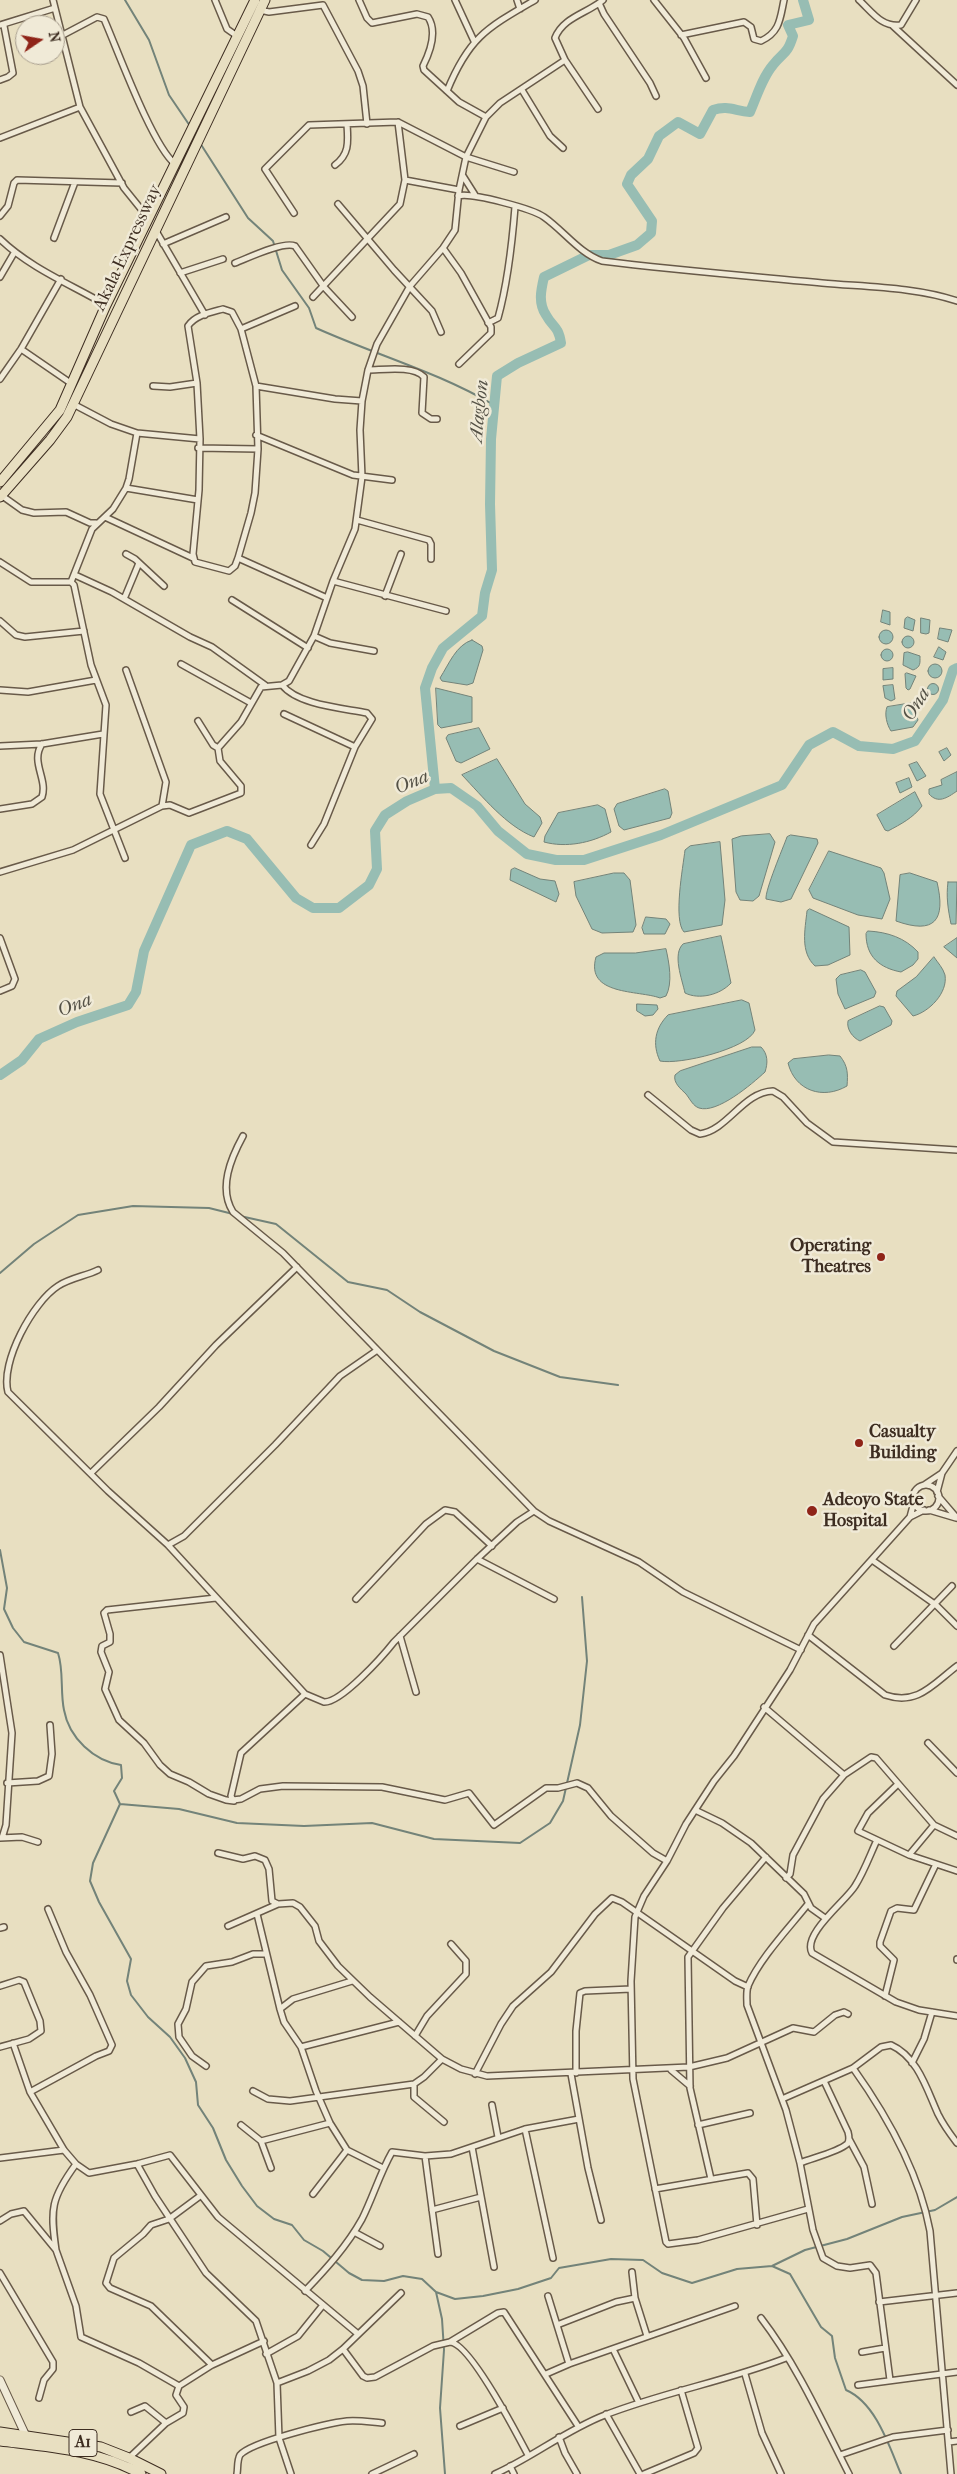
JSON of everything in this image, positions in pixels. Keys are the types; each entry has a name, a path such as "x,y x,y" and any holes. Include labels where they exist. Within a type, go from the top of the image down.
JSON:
{"main road":[{"name":"Akala Expressway","path":"0,482 54,419 72,384 106,306 255,0"},
{"name":"Akala Expressway","path":"1,496 67,418 265,0"},
{"name":"A1","path":"0,2432 85,2444 129,2458 161,2474"},
{"name":"A1","path":"0,2442 86,2453 112,2460 141,2474"}],"street":[{"path":"53,0 56,15"},
{"path":"215,0 227,29 238,36"},
{"path":"359,0 367,18 372,23 417,14 428,17 432,25 432,45 423,68 447,91 486,117"},
{"path":"455,0 474,40"},
{"path":"517,0 520,9"},
{"path":"447,91 474,40 499,20 535,0"},
{"path":"654,0 681,35 706,78"},
{"path":"681,35 744,22 751,27 754,39 762,41 777,30 784,0"},
{"path":"859,0 880,21 892,26 957,85"},
{"path":"892,26 900,25 916,0"},
{"path":"598,108 566,60 556,42 556,36 572,18 601,2 604,14 650,83 656,96"},
{"path":"260,10 269,12 323,5 358,71 363,86 367,124"},
{"path":"0,80 12,75 13,72 2,26 55,8"},
{"path":"65,34 97,17 104,19 147,117 168,158 175,164"},
{"path":"65,51 80,107 122,183 141,212 149,219"},
{"path":"218,748 241,722 258,690 265,685 282,685 292,677 314,636 333,581 351,542 357,520 362,477 360,430 362,401 368,370 377,344 410,286 455,230 458,196 466,157 486,117 500,103 566,60"},
{"path":"522,90 550,136 563,148"},
{"path":"0,131 2,138 80,107"},
{"path":"313,297 400,204 405,180 398,122"},
{"path":"294,214 265,169 310,125 398,122 466,157 514,172"},
{"path":"335,165 344,159 346,154 347,124"},
{"path":"463,176 475,195"},
{"path":"0,216 8,206 14,183 17,180 122,183"},
{"path":"405,180 459,190"},
{"path":"54,238 75,182"},
{"path":"458,196 475,195 541,215 590,257 602,262 924,294 957,301"},
{"path":"338,204 435,315 441,332"},
{"path":"488,323 498,318 505,293 512,250 515,207"},
{"path":"163,244 226,217"},
{"path":"155,229 204,315"},
{"path":"0,239 14,253 39,269 61,279 106,306"},
{"path":"235,263 291,244 295,246 324,287 352,317"},
{"path":"442,248 461,273 488,323 491,333 459,364"},
{"path":"0,277 14,253"},
{"path":"180,273 223,259"},
{"path":"0,379 21,349 61,279"},
{"path":"241,329 295,306"},
{"path":"105,517 193,558 195,562 229,571 235,566 255,493 258,449 256,435 256,386 241,329 230,310 223,309 204,315 190,322 188,329 197,383 200,439 198,448 198,500 193,558"},
{"path":"21,349 72,384"},
{"path":"368,370 403,370 421,374 424,377 422,413 431,419 437,419"},
{"path":"153,386 170,387 197,383"},
{"path":"256,386 335,399 362,401"},
{"path":"73,404 111,424 137,433 200,439"},
{"path":"70,582 75,575 92,529 96,523 105,517 126,488 130,479 137,433"},
{"path":"256,435 316,461 362,477 392,480"},
{"path":"198,448 258,449"},
{"path":"126,488 198,500"},
{"path":"1,496 22,510 34,513 66,512 90,523 96,523"},
{"path":"357,520 429,540 431,544 431,559"},
{"path":"126,554 164,586"},
{"path":"385,596 401,554"},
{"path":"238,558 328,598"},
{"path":"0,562 31,582 70,582 74,585 96,680 106,705 99,788 113,832 125,858"},
{"path":"124,599 139,563"},
{"path":"75,575 124,599 190,638 212,647 265,685"},
{"path":"333,581 446,611"},
{"path":"232,600 308,648"},
{"path":"0,621 16,634 25,637 84,631"},
{"path":"314,636 330,643 374,650"},
{"path":"181,664 252,703"},
{"path":"126,670 166,782 162,806"},
{"path":"0,690 28,692 96,680"},
{"path":"282,685 290,693 323,705 370,714 372,719 355,747 324,824 311,845"},
{"path":"284,714 355,747"},
{"path":"198,721 212,745 218,748"},
{"path":"0,746 42,744 103,734"},
{"path":"0,809 32,804 42,797 43,791 37,759 42,744"},
{"path":"0,872 73,850 113,832 162,806 170,805 189,813 241,793 242,790 239,783 220,761 218,748"},
{"path":"0,938 15,979 12,986 0,991"},
{"path":"648,1095 691,1130 700,1134 720,1125 757,1096 773,1091 783,1097 808,1122 833,1142 957,1150"},
{"path":"243,1136 230,1159 227,1173 230,1207 245,1222 283,1252 534,1511 549,1521 639,1562 683,1592 801,1650"},
{"path":"91,1473 159,1407 216,1345 296,1267"},
{"path":"98,1270 60,1285 38,1303 27,1318 4,1374 8,1392 108,1491 168,1545 305,1694 324,1702 334,1700 382,1657 400,1636 477,1559 517,1522 534,1511"},
{"path":"168,1545 184,1536 275,1445 340,1376 376,1350"},
{"path":"910,1517 916,1490 942,1473 957,1451"},
{"path":"808,2209 757,2225 690,2242 668,2244 664,2237 656,2189 643,2134 633,2070 631,1989 633,1930 637,1912 695,1810 744,1742 801,1650 808,1634 819,1618 910,1517 935,1506 942,1473"},
{"path":"924,1485 933,1487 957,1518"},
{"path":"914,1502 927,1510 957,1518"},
{"path":"356,1599 430,1520 445,1510 455,1512 492,1546"},
{"path":"477,1559 554,1599"},
{"path":"872,1560 936,1605 957,1626"},
{"path":"894,1646 936,1605 952,1586"},
{"path":"216,1598 107,1610 104,1613 111,1638 110,1642 102,1646 101,1652 109,1672 105,1689 119,1720 144,1743 160,1765 170,1774 189,1782 208,1794 234,1801 260,1788 283,1786 382,1787 445,1800 469,1793 494,1825 546,1788 558,1788 577,1783 588,1788 611,1816 654,1854 667,1861"},
{"path":"808,1634 885,1695 891,1697 906,1698 920,1694 956,1669"},
{"path":"400,1636 416,1692"},
{"path":"0,1655 12,1733 6,1826 1,1838 22,1837 38,1842"},
{"path":"234,1801 232,1796 241,1753 305,1694"},
{"path":"764,1708 844,1775"},
{"path":"8,1783 38,1781 49,1776 52,1754 50,1726"},
{"path":"928,1743 957,1773"},
{"path":"786,1878 790,1874 793,1855 806,1833 817,1807 844,1775 868,1758 874,1757 934,1825 957,1836"},
{"path":"898,1784 868,1813 858,1831 909,1854 957,1871"},
{"path":"695,1810 737,1833 766,1857 804,1894 808,1904 825,1918"},
{"path":"909,1854 934,1825"},
{"path":"877,1840 855,1886 825,1918 810,1943 812,1952 905,2006 957,2016"},
{"path":"218,1853 242,1859 255,1856 265,1860 269,1869 272,1901 278,1904"},
{"path":"710,2179 690,2086 688,1957 692,1949 766,1857"},
{"path":"885,1996 894,1960 880,1946 880,1942 891,1911 897,1908 914,1910 936,1864"},
{"path":"475,2074 491,2041 514,2006 542,1982 608,1900 616,1899 637,1912 735,1981 748,1987"},
{"path":"228,1926 278,1904 293,1903 307,1914 315,1926 324,1947 352,1981 442,2058 475,2074 511,2076 573,2074 689,2067 727,2058 760,2041 793,2028 814,2032 835,2015 844,2012 848,2014"},
{"path":"808,1904 767,1954 748,1987 747,2005 782,2098 800,2162 808,2209 823,2258 837,2266 850,2268 871,2266 876,2273 890,2380"},
{"path":"30,2092 96,2056 109,2051 112,2045 90,1995 66,1952 48,1909"},
{"path":"257,1914 284,2022 302,2047 319,2098 330,2123 347,2150 383,2168"},
{"path":"415,2036 427,2016 466,1974 466,1961 451,1944"},
{"path":"206,2066 192,2056 179,2037 178,2024 186,2009 192,1982 206,1966 232,1962 253,1954 266,1954"},
{"path":"0,1986 19,1980 24,1982 40,2021 41,2031 29,2038 0,2047"},
{"path":"280,2009 293,1999 352,1981"},
{"path":"601,2220 579,2119 573,2074 580,1993 585,1991 631,1989"},
{"path":"912,2063 914,2054 924,2039 932,2012"},
{"path":"302,2047 399,2022"},
{"path":"13,2043 30,2092 64,2150 76,2164 89,2172 137,2164 170,2155 218,2217 358,2334"},
{"path":"782,2098 824,2082 853,2068 887,2045 895,2047 912,2063 925,2081 939,2114 957,2143"},
{"path":"904,2055 914,2054"},
{"path":"253,2091 261,2097 278,2102 414,2084 424,2077 442,2058"},
{"path":"853,2068 890,2126 925,2204 930,2231 951,2474"},
{"path":"670,2069 690,2086"},
{"path":"824,2082 848,2132 849,2139 864,2167 872,2204"},
{"path":"414,2084 414,2097 444,2122"},
{"path":"492,2104 498,2137"},
{"path":"698,2125 750,2113"},
{"path":"305,2291 330,2265 354,2232 372,2199 383,2168 392,2152 425,2156 457,2152 525,2129 579,2119"},
{"path":"261,2142 330,2123"},
{"path":"241,2125 261,2142 271,2168"},
{"path":"525,2129 553,2258"},
{"path":"800,2162 840,2147 848,2143 849,2139"},
{"path":"472,2147 494,2267"},
{"path":"0,2158 64,2150"},
{"path":"313,2194 347,2150"},
{"path":"425,2156 438,2254"},
{"path":"76,2164 61,2184 52,2205 56,2250 76,2306 81,2336 139,2362 178,2386"},
{"path":"137,2164 169,2219 206,2273 250,2314 260,2329 266,2354 277,2383 279,2438 291,2474"},
{"path":"656,2189 745,2172 753,2179 757,2225"},
{"path":"200,2196 169,2219 151,2225 144,2234 114,2258 110,2265 107,2284 151,2306 212,2365"},
{"path":"432,2210 481,2198"},
{"path":"0,2221 11,2214 24,2211 56,2250"},
{"path":"354,2232 380,2246"},
{"path":"632,2272 635,2298 647,2336"},
{"path":"0,2274 53,2362 53,2369 44,2380 39,2398"},
{"path":"277,2383 314,2368 343,2349 401,2293"},
{"path":"879,2302 957,2293"},
{"path":"548,2296 569,2364"},
{"path":"557,2325 616,2302 635,2298"},
{"path":"266,2354 298,2336 323,2305"},
{"path":"546,2374 569,2364 735,2306"},
{"path":"447,2343 498,2313 504,2312 578,2426"},
{"path":"760,2318 774,2336 800,2378 850,2474"},
{"path":"129,2458 166,2423 183,2413 185,2410 176,2395 178,2386 212,2365 264,2341"},
{"path":"343,2349 366,2378 378,2376 437,2345 455,2343 486,2380 528,2455"},
{"path":"862,2352 885,2348"},
{"path":"613,2349 639,2403"},
{"path":"494,2474 578,2426 606,2414 681,2390 746,2374 786,2358"},
{"path":"858,2385 957,2372"},
{"path":"746,2374 762,2433 781,2474"},
{"path":"0,2380 26,2436"},
{"path":"606,2414 642,2474 694,2452 698,2448 681,2390"},
{"path":"131,2412 145,2406 166,2423"},
{"path":"460,2426 503,2408"},
{"path":"237,2474 239,2458 242,2453 272,2439 338,2422 357,2420 382,2423"},
{"path":"840,2455 883,2440 948,2430"},
{"path":"559,2437 565,2453 577,2474"},
{"path":"949,2442 957,2441"},
{"path":"372,2474 414,2454"},
{"path":"510,2466 514,2474"}],"water":[{"path":"883,610 890,612 890,625 881,622"},
{"path":"908,617 915,620 913,631 904,628 905,619"},
{"path":"921,618 930,620 929,633 921,633"},
{"path":"940,628 952,630 948,642 938,639"},
{"path":"886,630 891,632 893,637 891,642 886,644 881,642 879,637 881,632"},
{"path":"908,636 914,642 908,648 902,642"},
{"path":"472,640 482,646 483,650 473,683 467,685 442,681 440,678 453,656 466,642"},
{"path":"939,647 946,652 943,660 934,657"},
{"path":"885,649 889,649 893,655 889,661 885,661 881,657 881,653"},
{"path":"908,652 920,656 920,663 916,669 913,670 903,665 904,653"},
{"path":"932,664 938,664 942,671 938,678 932,678 928,674 928,668"},
{"path":"893,668 893,679 883,680 883,669"},
{"path":"905,674 916,676 908,690 906,688"},
{"path":"933,683 939,689 933,695 927,689"},
{"path":"893,685 895,699 891,701 885,698 883,686"},
{"path":"436,688 472,697 472,722 441,728 438,725"},
{"path":"911,703 918,706 915,710 918,720 913,727 891,731 886,719 887,707"},
{"path":"479,728 490,749 461,763 456,761 446,738 448,735"},
{"path":"947,748 951,755 944,761 939,752"},
{"path":"497,759 525,804 540,817 542,823 534,837 504,818 462,775"},
{"path":"917,762 926,776 917,781 909,765"},
{"path":"957,772 957,791 943,799 936,799 929,794 929,789 942,785 941,780"},
{"path":"909,778 912,787 900,793 896,783"},
{"path":"665,789 668,791 672,813 670,818 624,830 619,826 614,809 617,804"},
{"path":"915,792 922,806 906,820 888,831 885,830 877,815"},
{"path":"598,805 605,809 611,832 587,842 561,845 544,842 545,836 558,813"},
{"path":"770,834 775,842 759,896 753,901 740,900 736,892 732,839 741,836"},
{"path":"791,835 817,839 818,843 791,899 781,902 766,899 768,887 778,859 787,837"},
{"path":"720,842 725,900 722,925 684,932 679,917 679,905 685,850 690,846"},
{"path":"829,851 881,868 890,899 882,919 858,915 813,898 809,890"},
{"path":"515,868 540,879 555,881 559,894 556,902 510,880 511,870"},
{"path":"614,873 624,873 630,880 636,925 633,932 602,933 592,929 576,896 574,882"},
{"path":"910,873 937,882 940,906 938,915 928,925 909,925 896,921 900,875"},
{"path":"948,882 957,882 956,924 951,924 950,919 947,898"},
{"path":"810,909 849,927 850,955 828,965 815,966 810,960 805,947 805,926 807,911"},
{"path":"646,917 666,919 670,924 665,934 644,934 642,928"},
{"path":"868,931 889,934 902,939 918,952 918,959 913,965 901,972 887,968 872,955 867,942 866,934"},
{"path":"721,936 731,983 721,991 709,995 697,996 685,993 678,960 680,948 683,944"},
{"path":"957,938 957,958 944,947"},
{"path":"666,949 670,979 666,996 660,998 616,989 598,979 595,970 596,957 604,953 635,953"},
{"path":"934,957 945,975 944,988 931,1006 913,1016 896,996 897,991 916,977"},
{"path":"861,970 865,972 876,992 874,997 845,1009 838,994 836,979 840,975"},
{"path":"742,1000 749,1003 755,1030 750,1037 727,1049 697,1058 682,1061 660,1061 656,1048 656,1036 660,1025 668,1015"},
{"path":"637,1004 657,1005 658,1009 653,1015 645,1016 637,1011"},
{"path":"880,1006 884,1007 892,1021 891,1025 860,1041 857,1040 849,1030 848,1021"},
{"path":"752,1047 761,1047 765,1053 767,1062 765,1072 734,1097 715,1107 706,1109 697,1107 676,1083 675,1075 680,1071"},
{"path":"829,1055 840,1056 843,1060 847,1070 847,1086 829,1092 811,1090 803,1086 792,1073 788,1063 793,1059"}],"waterway":[{"path":"125,0 149,40 169,95 190,126"},
{"name":"Alagbon","path":"435,789 425,688 432,668 443,648 482,616 485,593 492,570 491,439 497,376 518,363 561,343 557,330 543,310 541,292 544,277 589,255 609,255 637,245 651,233 652,221 627,184 631,175 648,159 659,136 678,122 700,134 713,110 727,108 750,112 766,76 787,50 791,42 793,36 788,25 809,20 803,0"},
{"path":"200,143 248,218 273,241 282,270 309,308 316,328 429,373 494,405"},
{"name":"Ona","path":"0,1075 22,1060 39,1039 77,1022 128,1005 136,992 144,951 191,845 227,831 247,839 296,898 313,908 339,908 369,885 377,869 375,831 385,815 407,801 435,789 451,788 477,806 498,831 527,854 556,860 584,860 661,835 782,785 809,745 833,732 859,746 893,749 915,741 943,700 953,670 957,668"},
{"path":"0,1273 34,1244 78,1215 133,1206 209,1208 233,1214"},
{"path":"240,1216 276,1224 348,1282 387,1290 420,1312 494,1351 560,1377 618,1385"},
{"path":"0,1550 7,1588 4,1609 13,1628 24,1642 58,1653 61,1667 64,1710 71,1730 77,1739 92,1753 101,1759 121,1765 122,1778 114,1791 120,1804 93,1863 90,1881 99,1902 131,1959 127,1981 131,1995 148,2017 170,2037 185,2058 196,2082 198,2105 213,2128 226,2160 257,2206 274,2219 292,2225 304,2240 323,2251 349,2273 362,2280 384,2281 403,2276 422,2279 436,2292 455,2299 518,2289 551,2278 559,2268 611,2259 643,2260 662,2273 692,2283 737,2269 772,2266 805,2250 847,2239 902,2217 935,2210 957,2197"},
{"path":"120,1804 179,1809 237,1823 304,1826 372,1823 434,1839 520,1843 550,1823 563,1801 580,1725 587,1661 582,1597"},
{"path":"772,2266 790,2274 821,2327 832,2336 835,2358 846,2390 866,2405 873,2415 880,2426 901,2474"},
{"path":"436,2292 442,2319 444,2350 440,2408 445,2474"}],"place":[{"name":"Operating Theatres","path":"881,1257"},
{"name":"Casualty Building","path":"859,1443"},
{"name":"Adeoyo State Hospital","path":"812,1511"}]}
